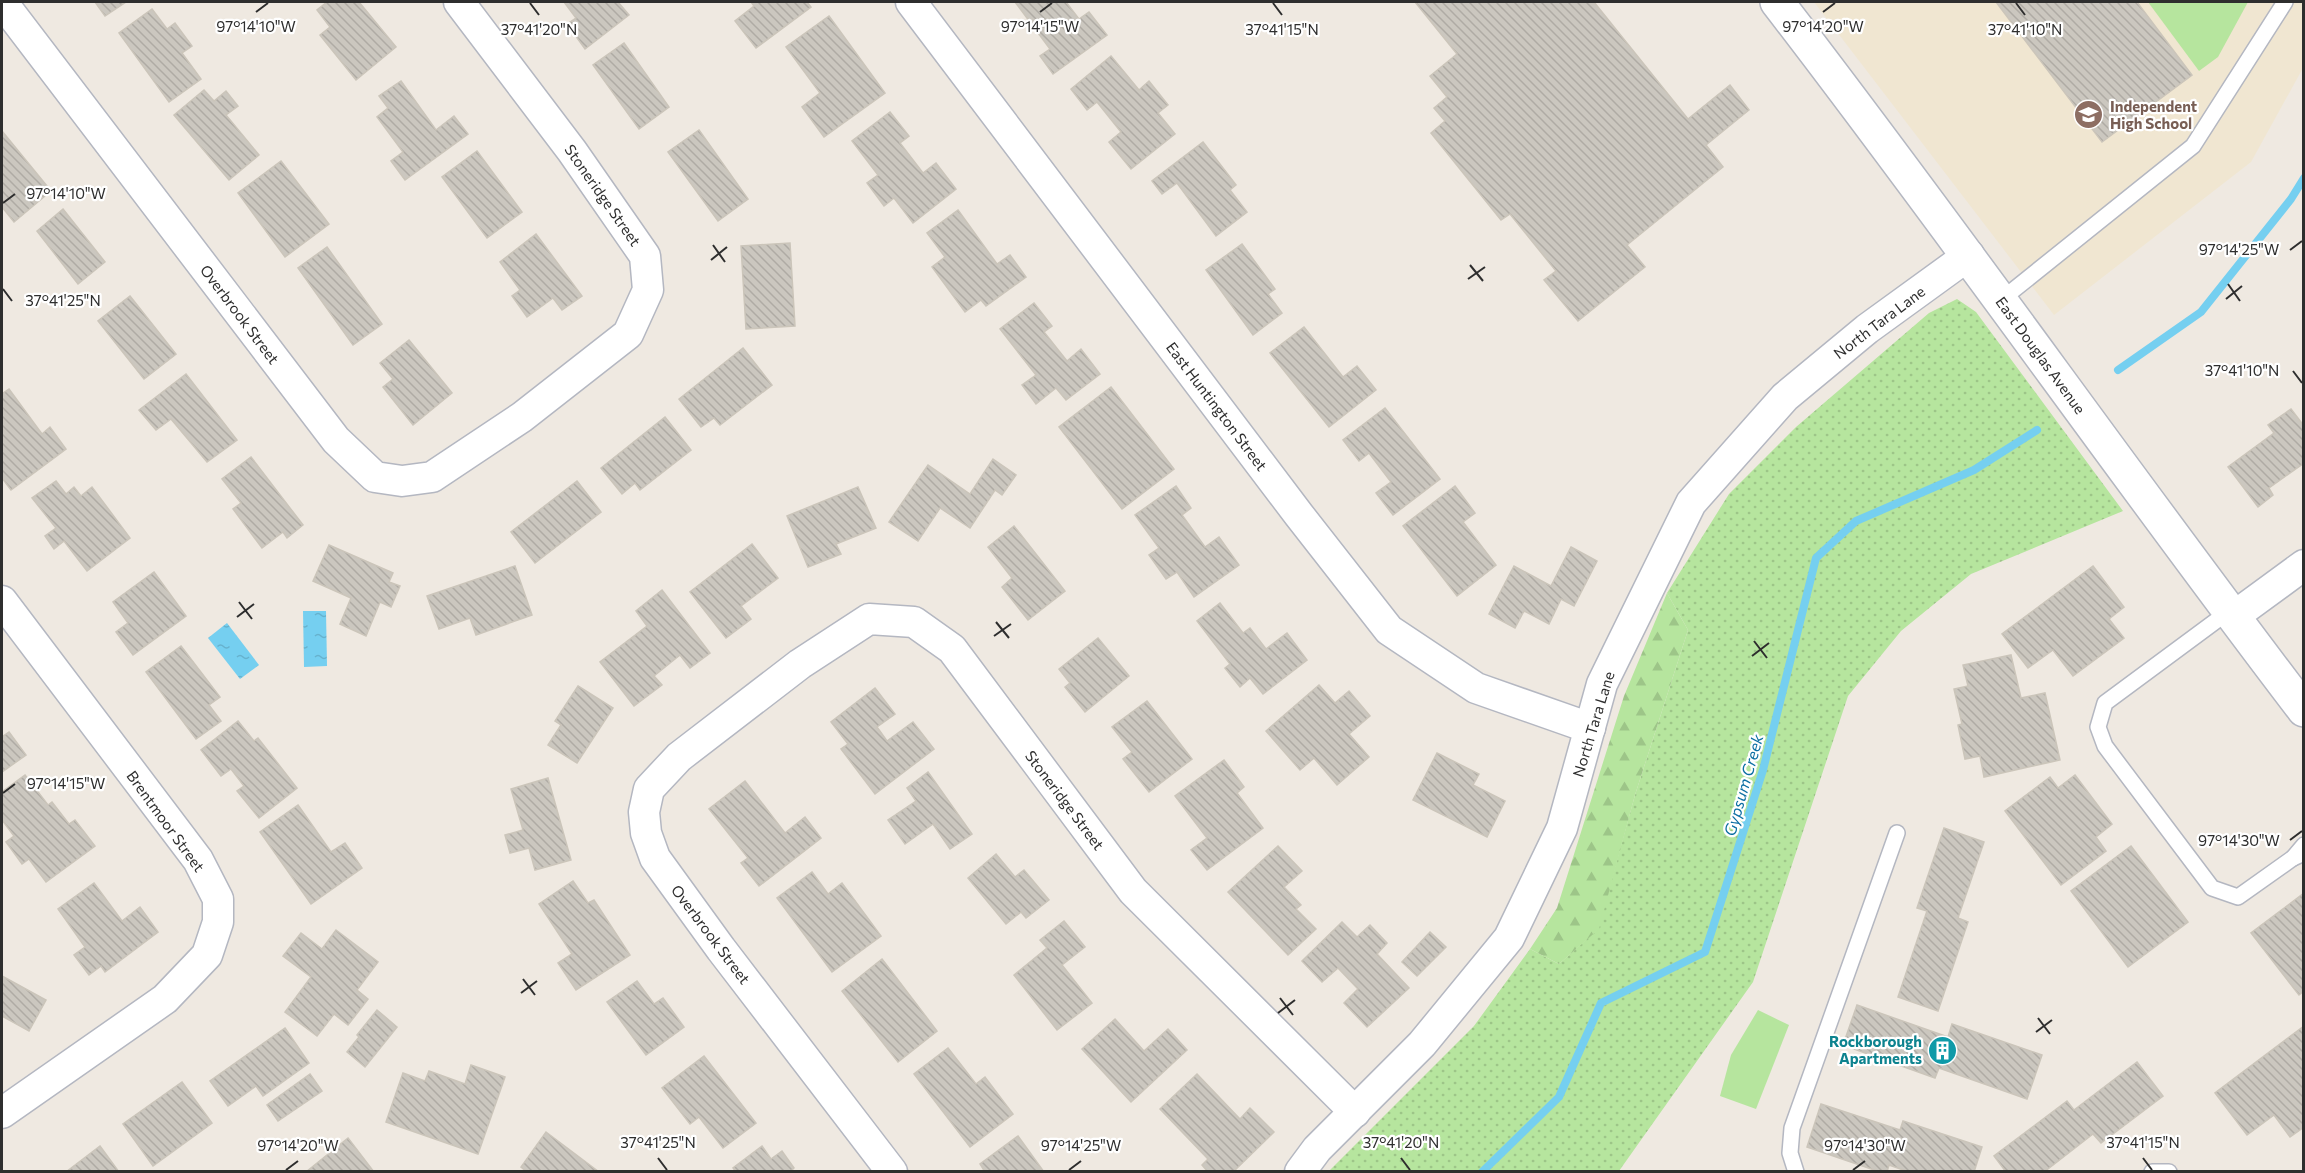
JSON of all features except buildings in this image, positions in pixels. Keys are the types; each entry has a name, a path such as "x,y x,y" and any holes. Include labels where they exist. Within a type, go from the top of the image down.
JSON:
{"street":[{"name":"Overbrook Street","path":"2,2 336,440 375,477 402,481 432,477 533,408"},
{"name":"Stoneridge Street","path":"459,2 572,151 645,256 648,290 628,334 533,408"},
{"name":"East Huntington Street","path":"911,2 1284,496 1389,630 1476,688 1590,728"},
{"name":"East Douglas Avenue","path":"1778,2 1969,255 2231,614 2304,710"},
{"name":"North Tara Lane","path":"1300,1172 1317,1149 1422,1044 1509,938 1562,828 1602,684 1691,503 1785,397 1867,329 1969,255"},
{"path":"2231,614 2304,565"},
{"name":"Brentmoor Street","path":"2,601 198,860 218,899 218,922 207,955 165,999 2,1113"},
{"name":"Stoneridge Street","path":"749,703 800,664 869,619 914,622 952,650 1134,891 1355,1112"},
{"name":"Overbrook Street","path":"749,703 679,757 650,789 644,812 646,833 655,858 721,949 892,1172"}],"lane":[{"path":"2001,300 2193,146 2285,2"},
{"path":"2231,614 2105,703 2098,727 2105,746 2212,888 2238,897 2298,855 2304,845"},
{"path":"1796,1172 1790,1154 1792,1128 1897,833"},
{"path":"2152,1172 2169,1172"}],"shaded area":[{"name":"Independent High School","path":"1814,2 2303,2 2303,68 2251,162 2054,315"}],"green space":[{"path":"2148,2 2248,2 2218,57 2199,71"},
{"path":"1957,299 1976,312 2123,511 1971,574 1901,631 1848,696 1753,982 1619,1171 1328,1172 1474,1026 1530,949 1559,964 1598,929 1635,795 1688,630 1667,593 1729,494 1796,427 1929,313"},
{"path":"1667,593 1688,630 1635,795 1599,929 1559,964 1530,949 1557,908 1624,696"},
{"path":"1758,1010 1789,1025 1756,1109 1720,1096 1731,1055"}],"water":[{"path":"303,611 326,611 327,666 304,667"},
{"path":"227,623 259,665 240,679 208,638"}],"waterway":[{"name":"Gypsum Creek","path":"2118,370 2201,312 2291,199 2304,178"},
{"name":"Gypsum Creek","path":"1482,1172 1559,1097 1601,1003 1705,952 1763,770 1816,558 1856,521 1974,470 2037,430"}],"place":[{"name":"Independent High School","path":"2089,115"},
{"name":"Rockborough Apartments","path":"1943,1050"}]}
